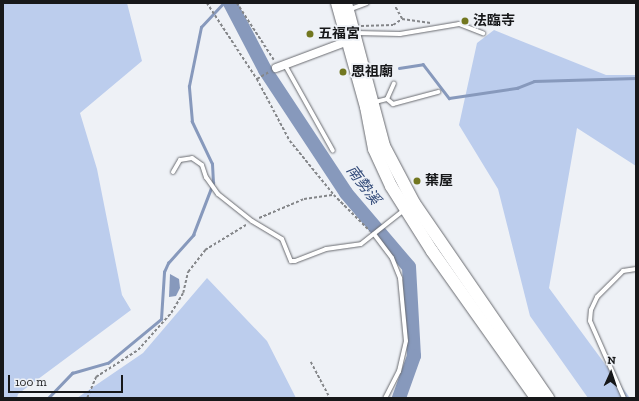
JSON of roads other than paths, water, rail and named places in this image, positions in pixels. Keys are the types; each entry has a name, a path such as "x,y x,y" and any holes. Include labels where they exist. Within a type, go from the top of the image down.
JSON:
{"street":[{"path":"337,3 351,37 384,146 406,209 536,398"},
{"path":"347,6 351,37"},
{"path":"280,66 351,37"},
{"path":"406,209 548,398"}],"lane":[{"path":"347,6 368,3"},
{"path":"351,37 400,34 459,24 483,33"},
{"path":"280,66 333,151"},
{"path":"371,105 387,99 394,83"},
{"path":"387,99 393,104 438,92"},
{"path":"173,172 180,160 192,158 202,165 218,194 252,221 282,239 291,261 295,261 326,249 361,244 406,209"},
{"path":"375,234 392,258 400,278 406,340 399,371 385,398"},
{"path":"624,398 590,321 591,310 597,297 623,271 636,269"}],"waterway":[{"path":"48,398 72,373 108,363 161,319 164,272 168,263 193,235 213,183 212,164 192,122 189,86 201,27 223,3"},
{"name":"南勢溪","path":"230,3 265,70 346,193 409,267 414,356 399,398"},
{"path":"399,68 423,64 449,98 517,88 534,81 636,78"}],"place":[{"name":"法臨寺","path":"465,21"},
{"name":"五福宮","path":"310,34"},
{"name":"恩祖廟","path":"343,72"},
{"name":"葉屋","path":"417,181"}]}
